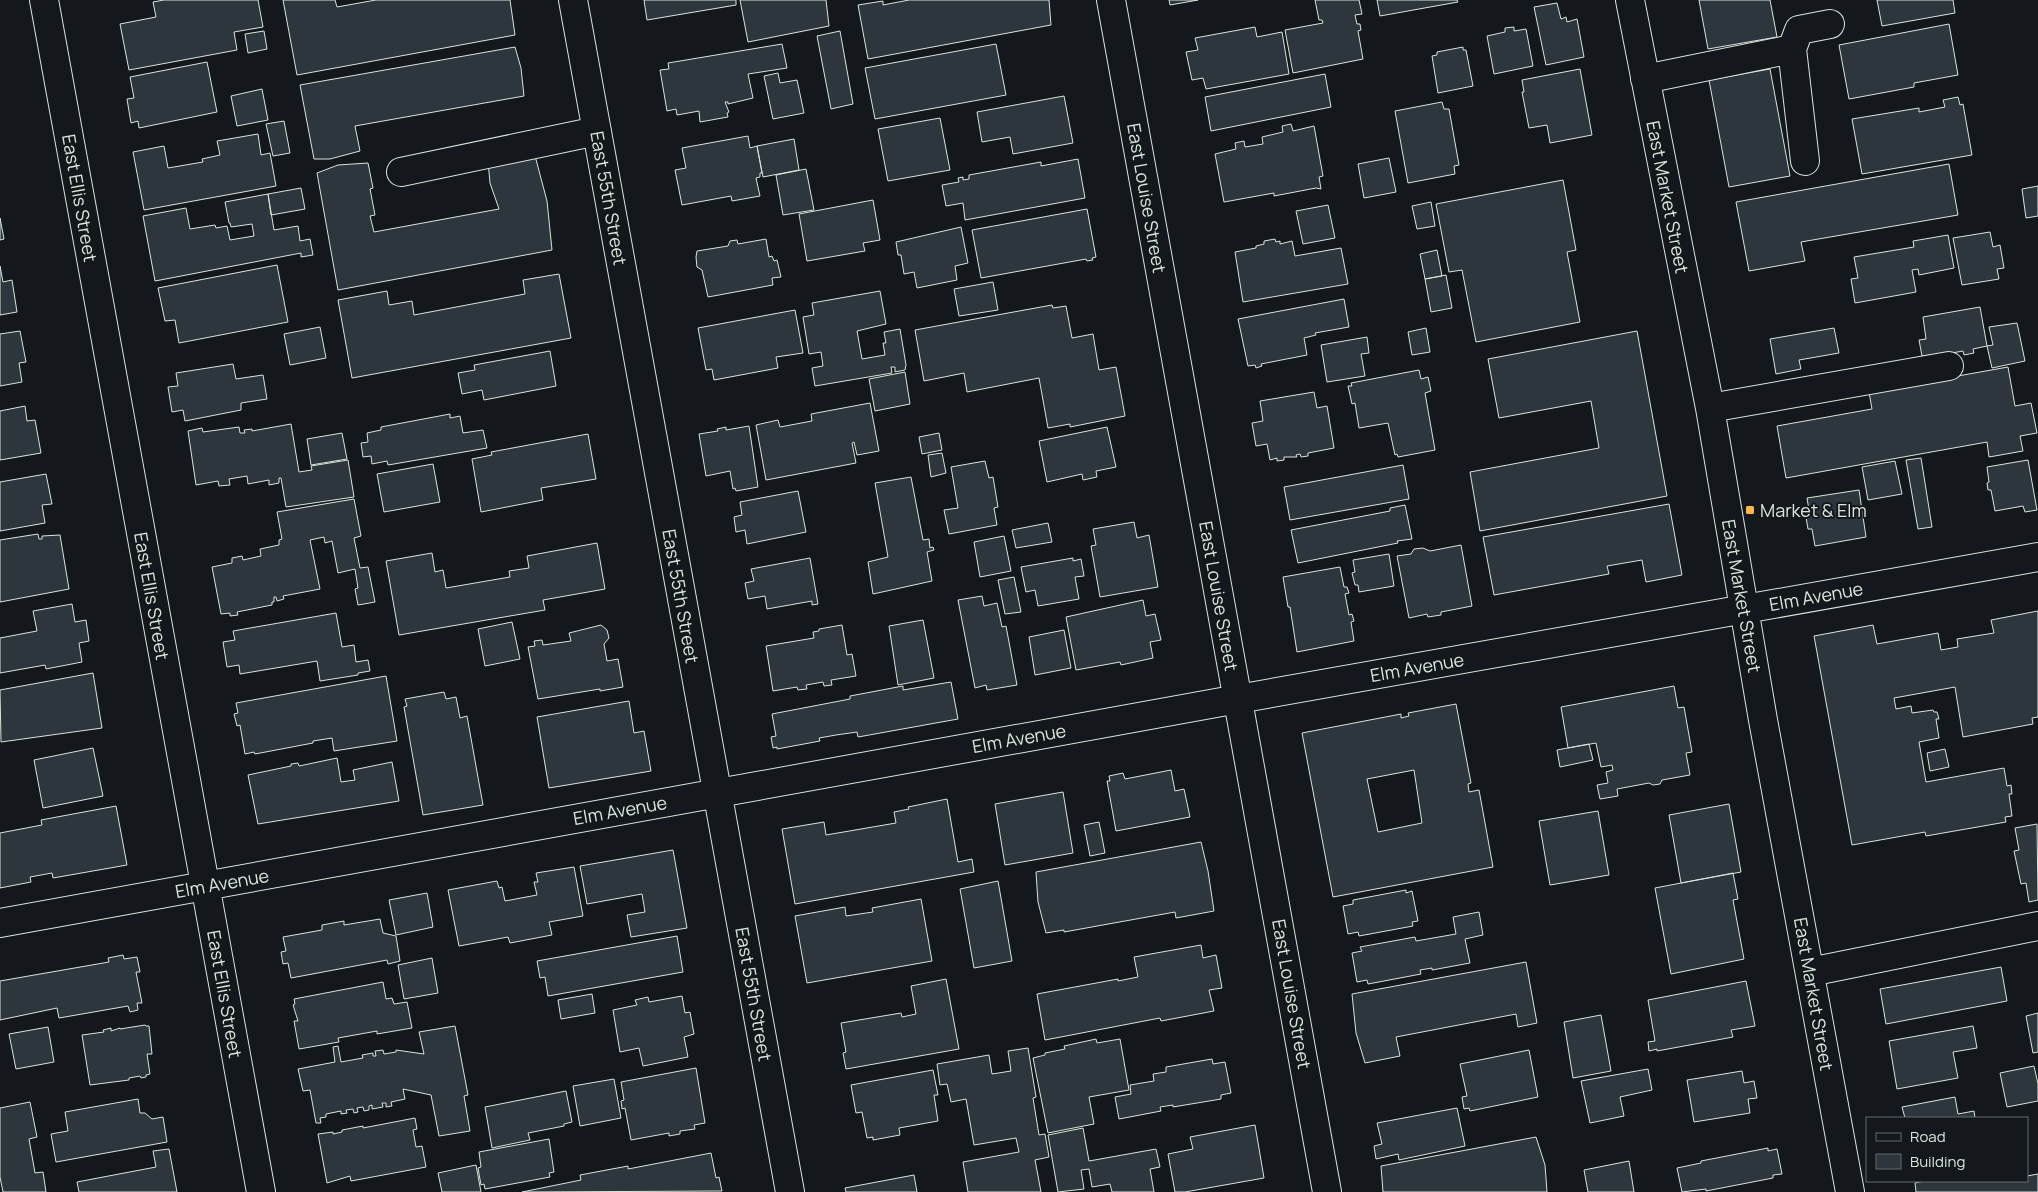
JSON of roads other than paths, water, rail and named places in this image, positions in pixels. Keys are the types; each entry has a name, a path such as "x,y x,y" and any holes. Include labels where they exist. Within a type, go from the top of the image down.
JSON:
{"street":[{"name":"East Ellis Street","path":"44,0 261,1192"},
{"name":"East 55th Street","path":"573,0 790,1192"},
{"name":"East Louise Street","path":"1111,0 1327,1192"},
{"name":"East Market Street","path":"1630,0 1710,408 1744,608 1850,1192"},
{"path":"1805,161 1792,49 1799,30 1830,24"},
{"path":"1645,79 1792,49"},
{"path":"401,172 597,131"},
{"path":"1710,408 1949,366"},
{"name":"Elm Avenue","path":"0,923 2038,556"},
{"path":"1810,972 2038,926"}],"place":[{"name":"Market & Elm","path":"1750,510"}]}
